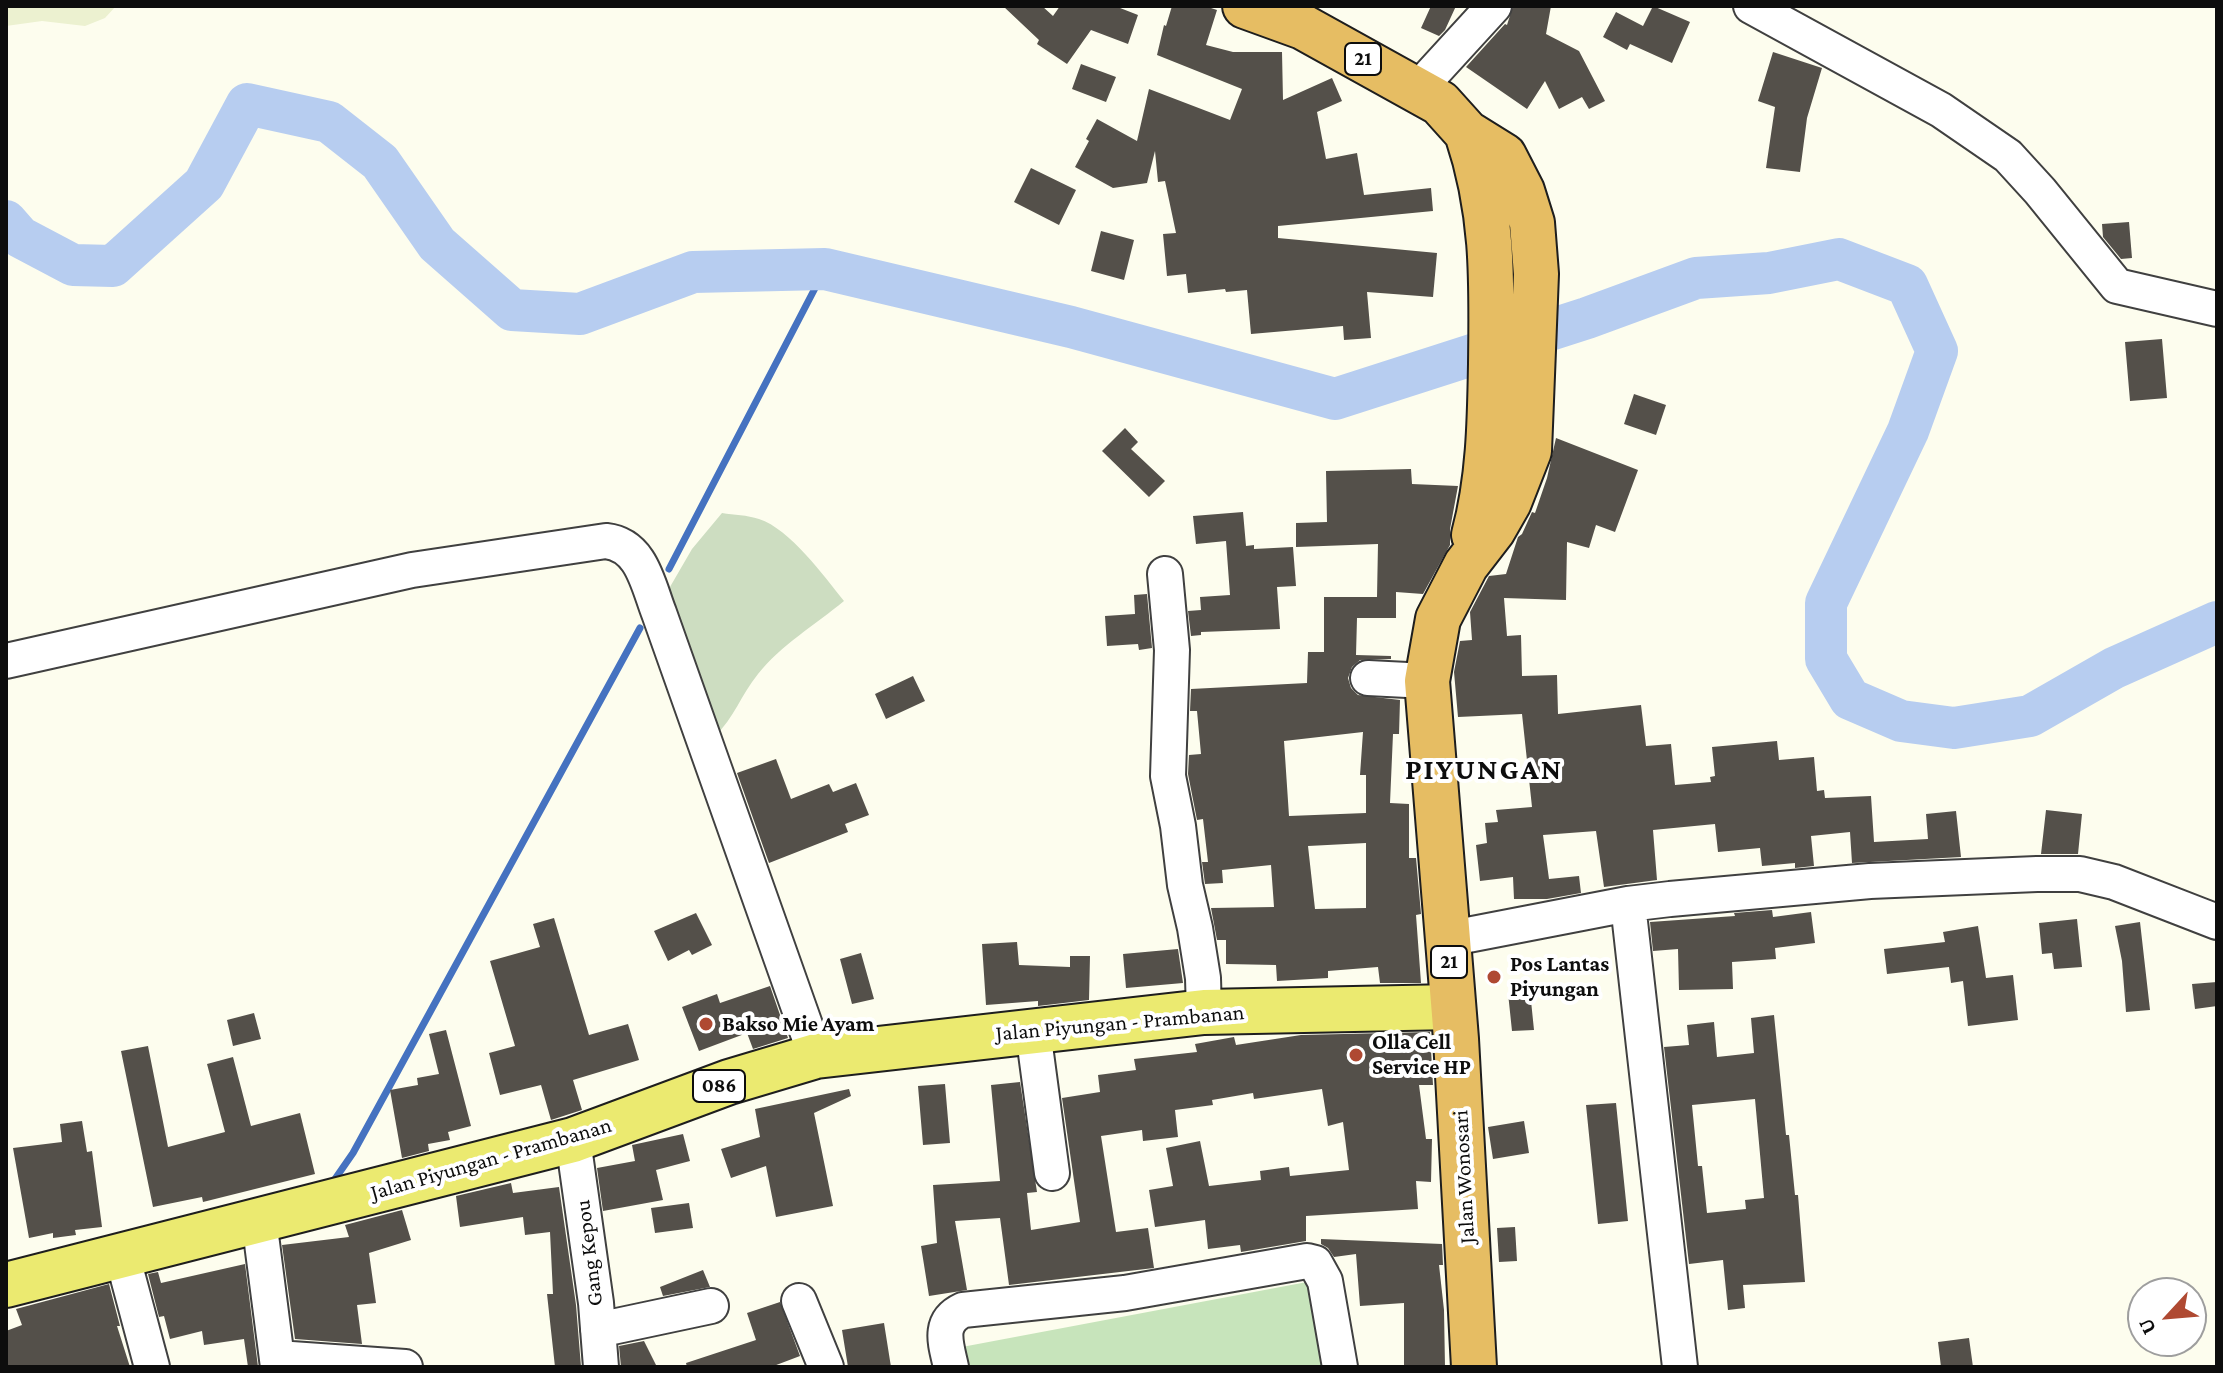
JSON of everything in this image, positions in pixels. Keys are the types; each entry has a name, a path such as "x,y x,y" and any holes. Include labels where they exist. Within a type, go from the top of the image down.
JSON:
{"highway":[{"name":"21","path":"1245,6 1303,27 1418,89 1440,103 1467,133"},
{"name":"Jalan Wonosari","path":"1466,565 1483,500 1489,451 1492,266 1480,171 1467,133"},
{"name":"Jalan Wonosari","path":"1467,133 1504,156 1522,191 1532,223 1536,274 1529,451 1509,502 1493,530 1466,565 1438,619 1427,681 1453,1007 1474,1367"}],"main road":[{"name":"Jalan Piyungan - Prambanan","path":"6,1285 573,1140 729,1082 816,1056 1204,1012 1453,1007"}],"street":[{"path":"1418,89 1494,6"},
{"path":"1751,6 1941,110 2008,156 2117,286 2217,309"},
{"path":"6,661 412,570 606,541 628,547 637,558 659,613 816,1056"},
{"path":"1165,574 1172,650 1168,776 1203,978 1204,1012"},
{"path":"1368,678 1427,681"},
{"path":"1447,939 1628,904 1870,881 2080,874 2114,882 2217,922"},
{"path":"1628,904 1680,1367"},
{"path":"1033,1031 1052,1173"},
{"name":"Gang Kepou","path":"573,1140 601,1367"},
{"path":"259,1220 278,1363 405,1367"},
{"path":"122,1255 152,1367"},
{"path":"951,1367 944,1335 947,1323 954,1314 963,1310 1125,1293 1307,1261 1315,1263 1325,1281 1340,1367"},
{"path":"799,1301 826,1367"},
{"path":"598,1330 711,1306"}],"green space":[{"path":"6,6 116,6 105,18 85,26 42,21 6,26"},
{"path":"722,513 771,524 806,554 844,601 767,664 715,736 663,599 692,549"},
{"path":"1307,1282 1323,1367 949,1367 946,1350"}],"building":[{"path":"1003,6 1042,6 1053,16 1060,6 1115,6 1138,15 1128,44 1091,30 1067,64 1037,44 1039,40"},
{"path":"1172,6 1205,6 1217,10 1206,45 1233,52 1282,52 1283,100 1332,78 1342,101 1317,112 1326,159 1357,153 1364,195 1431,188 1433,211 1278,226 1278,238 1437,253 1433,297 1367,292 1371,338 1344,340 1343,326 1251,334 1247,290 1188,293 1186,274 1167,276 1163,234 1176,233 1165,181 1158,182 1155,151 1147,183 1113,188 1075,167 1097,119 1137,141 1149,89 1230,120 1242,89 1157,55"},
{"path":"1431,6 1456,6 1439,36 1421,28"},
{"path":"1513,6 1551,6 1546,34 1579,51 1605,101 1589,109 1582,97 1559,109 1545,81 1527,109 1466,67 1507,25"},
{"path":"1653,6 1690,22 1672,63 1630,44 1627,50 1603,37 1616,12 1643,26"},
{"path":"1773,52 1822,68 1807,118 1800,172 1766,168 1775,107 1758,101"},
{"path":"1081,64 1116,77 1106,102 1072,89"},
{"path":"1031,168 1076,190 1059,225 1014,202"},
{"path":"2129,222 2132,258 2121,259 2103,237 2102,224"},
{"path":"1101,231 1134,240 1124,280 1091,271"},
{"path":"2162,339 2167,398 2130,401 2125,342"},
{"path":"1634,394 1666,405 1656,435 1624,424"},
{"path":"1125,428 1138,442 1131,449 1165,481 1149,497 1102,451"},
{"path":"1556,438 1638,470 1615,532 1596,525 1589,548 1567,542 1566,600 1504,598 1507,636 1521,635 1522,676 1557,675 1558,714 1641,705 1646,746 1671,744 1675,785 1711,782 1710,777 1715,776 1712,747 1777,741 1779,760 1814,757 1817,791 1824,790 1825,798 1871,796 1874,842 1928,839 1926,814 1956,811 1961,857 1852,863 1850,832 1811,836 1814,866 1795,868 1795,863 1762,866 1760,848 1718,852 1715,824 1653,830 1657,880 1604,887 1596,831 1543,835 1549,879 1579,876 1581,893 1547,899 1514,899 1513,877 1480,881 1476,845 1487,843 1485,823 1498,822 1496,810 1532,807 1522,714 1458,717 1454,672 1460,641 1472,640 1470,612 1489,576 1506,574 1518,537 1532,512 1535,513"},
{"path":"1411,469 1412,484 1458,486 1450,545 1423,594 1396,592 1396,618 1357,618 1356,655 1391,656 1391,659 1360,660 1352,667 1348,678 1351,688 1358,695 1400,700 1399,734 1393,734 1390,803 1409,804 1409,858 1416,858 1421,914 1416,915 1421,983 1380,983 1378,967 1328,971 1328,978 1277,981 1276,965 1226,964 1226,940 1217,940 1211,908 1274,907 1271,865 1222,870 1223,883 1205,884 1202,862 1208,862 1203,819 1197,820 1188,774 1189,755 1201,754 1197,711 1190,711 1191,689 1307,683 1308,652 1324,652 1324,597 1377,597 1378,544 1296,547 1296,523 1327,522 1326,471","holes":["1363,732 1360,775 1366,775 1366,813 1289,816 1284,741","1366,843 1366,908 1315,909 1308,846"]},
{"path":"1243,512 1246,546 1254,545 1254,549 1293,547 1296,586 1277,587 1280,629 1201,632 1201,635 1191,636 1188,611 1201,610 1200,597 1230,595 1226,541 1196,544 1193,516"},
{"path":"1147,594 1152,648 1139,650 1138,644 1107,646 1105,616 1135,614 1134,595"},
{"path":"913,676 925,701 886,719 875,694"},
{"path":"776,759 791,799 829,784 833,792 856,783 869,815 845,824 848,832 769,863 737,773"},
{"path":"2046,810 2082,814 2078,854 2041,854"},
{"path":"1772,910 1773,917 1811,912 1815,943 1775,948 1776,959 1732,962 1733,989 1679,990 1678,949 1653,951 1650,922"},
{"path":"696,913 712,945 692,955 689,950 668,961 654,931"},
{"path":"554,918 589,1035 628,1024 639,1060 573,1080 582,1110 551,1120 541,1085 500,1095 489,1053 515,1046 490,961 540,947 533,924"},
{"path":"2077,919 2082,967 2054,969 2052,953 2042,954 2039,923"},
{"path":"2140,922 2150,1010 2126,1012 2122,961 2115,926"},
{"path":"1978,926 1986,978 2013,975 2018,1020 1968,1026 1963,981 1951,983 1949,967 1887,974 1884,949 1945,942 1943,932"},
{"path":"1017,942 1019,965 1070,967 1070,956 1090,956 1089,1000 1038,1006 1038,1001 986,1005 982,944"},
{"path":"1178,949 1183,983 1126,988 1123,954"},
{"path":"861,953 874,999 852,1004 840,959"},
{"path":"2217,982 2217,1006 2195,1009 2192,984"},
{"path":"770,986 788,1038 753,1049 747,1033 699,1051 682,1007 717,994 720,1003"},
{"path":"1530,991 1534,1030 1512,1031 1508,993"},
{"path":"254,1013 261,1039 233,1046 227,1020"},
{"path":"1774,1015 1786,1135 1789,1135 1795,1195 1798,1195 1805,1282 1743,1285 1745,1308 1728,1310 1723,1260 1689,1264 1664,1047 1689,1045 1687,1025 1714,1022 1717,1057 1754,1053 1751,1018","holes":["1755,1099 1764,1198 1745,1200 1746,1209 1707,1213 1702,1166 1698,1166 1692,1105"]},
{"path":"446,1030 471,1126 448,1132 450,1140 428,1144 429,1151 402,1158 390,1090 418,1085 417,1078 439,1074 429,1034"},
{"path":"1430,1032 1433,1085 1419,1085 1426,1139 1432,1139 1431,1182 1416,1181 1418,1209 1306,1216 1306,1241 1241,1252 1240,1245 1208,1249 1205,1220 1155,1227 1149,1190 1173,1186 1166,1148 1200,1141 1209,1186 1261,1180 1260,1171 1289,1167 1290,1176 1349,1170 1343,1122 1328,1126 1322,1089 1254,1099 1253,1093 1212,1100 1213,1105 1175,1110 1178,1137 1143,1141 1142,1130 1101,1136 1116,1232 1148,1228 1154,1268 1009,1285 1000,1218 955,1221 967,1290 929,1296 921,1246 937,1243 933,1185 1000,1181 991,1085 1020,1082 1037,1192 1027,1193 1031,1230 1080,1222 1062,1098 1100,1092 1098,1075 1136,1070 1134,1059 1197,1052 1195,1044 1234,1037 1236,1045 1301,1035"},
{"path":"148,1046 168,1147 225,1132 207,1064 233,1057 251,1126 300,1113 315,1174 203,1202 202,1197 153,1207 121,1051"},
{"path":"945,1084 950,1143 923,1145 918,1086"},
{"path":"849,1089 851,1096 814,1113 833,1206 776,1217 766,1166 731,1178 721,1149 760,1137 755,1109"},
{"path":"1616,1103 1628,1221 1598,1224 1586,1105"},
{"path":"82,1121 87,1152 92,1151 102,1227 75,1230 76,1235 53,1238 53,1233 29,1238 13,1148 62,1142 60,1124"},
{"path":"1524,1121 1529,1153 1493,1159 1488,1127"},
{"path":"683,1134 690,1161 656,1170 663,1200 603,1211 597,1168 635,1161 632,1145"},
{"path":"511,1183 513,1193 559,1187 576,1305 581,1367 555,1367 547,1294 553,1294 550,1232 525,1235 523,1217 460,1227 456,1196"},
{"path":"689,1203 693,1228 655,1233 651,1208"},
{"path":"402,1210 411,1240 369,1253 376,1303 357,1305 362,1344 295,1339 282,1245 349,1237 345,1225"},
{"path":"1515,1227 1517,1261 1499,1262 1497,1228"},
{"path":"1321,1239 1442,1244 1443,1265 1439,1265 1445,1367 1404,1367 1404,1303 1360,1306 1356,1254 1334,1257 1321,1244"},
{"path":"245,1264 258,1367 248,1367 244,1339 204,1345 202,1331 170,1339 164,1316 159,1317 148,1274 158,1272 161,1283"},
{"path":"703,1270 710,1287 663,1296 660,1287"},
{"path":"109,1284 120,1326 117,1326 130,1367 6,1367 6,1331 22,1325 16,1309"},
{"path":"780,1302 800,1356 771,1367 687,1367 686,1363 756,1340 747,1313"},
{"path":"884,1323 891,1367 848,1367 842,1330"},
{"path":"1969,1338 1973,1367 1941,1367 1938,1342"},
{"path":"644,1341 657,1367 621,1367 619,1346"}],"waterway":[{"path":"6,221 20,237 73,265 113,266 204,184 247,104 329,122 380,162 437,244 512,310 580,314 693,272 825,269 1071,327 1335,399 1587,318 1696,278 1769,273 1839,259 1907,285 1937,351 1908,431 1826,603 1826,659 1850,699 1901,721 1954,728 2030,716 2114,668 2217,622"},
{"path":"669,569 825,269"},
{"path":"335,1179 353,1153 640,628"}],"place":[{"name":"Pos Lantas Piyungan","path":"1494,977"},
{"name":"Bakso Mie Ayam","path":"706,1024"},
{"name":"Olla Cell Service HP","path":"1356,1055"}],"district":[{"name":"PIYUNGAN","path":"1484,770"}]}
